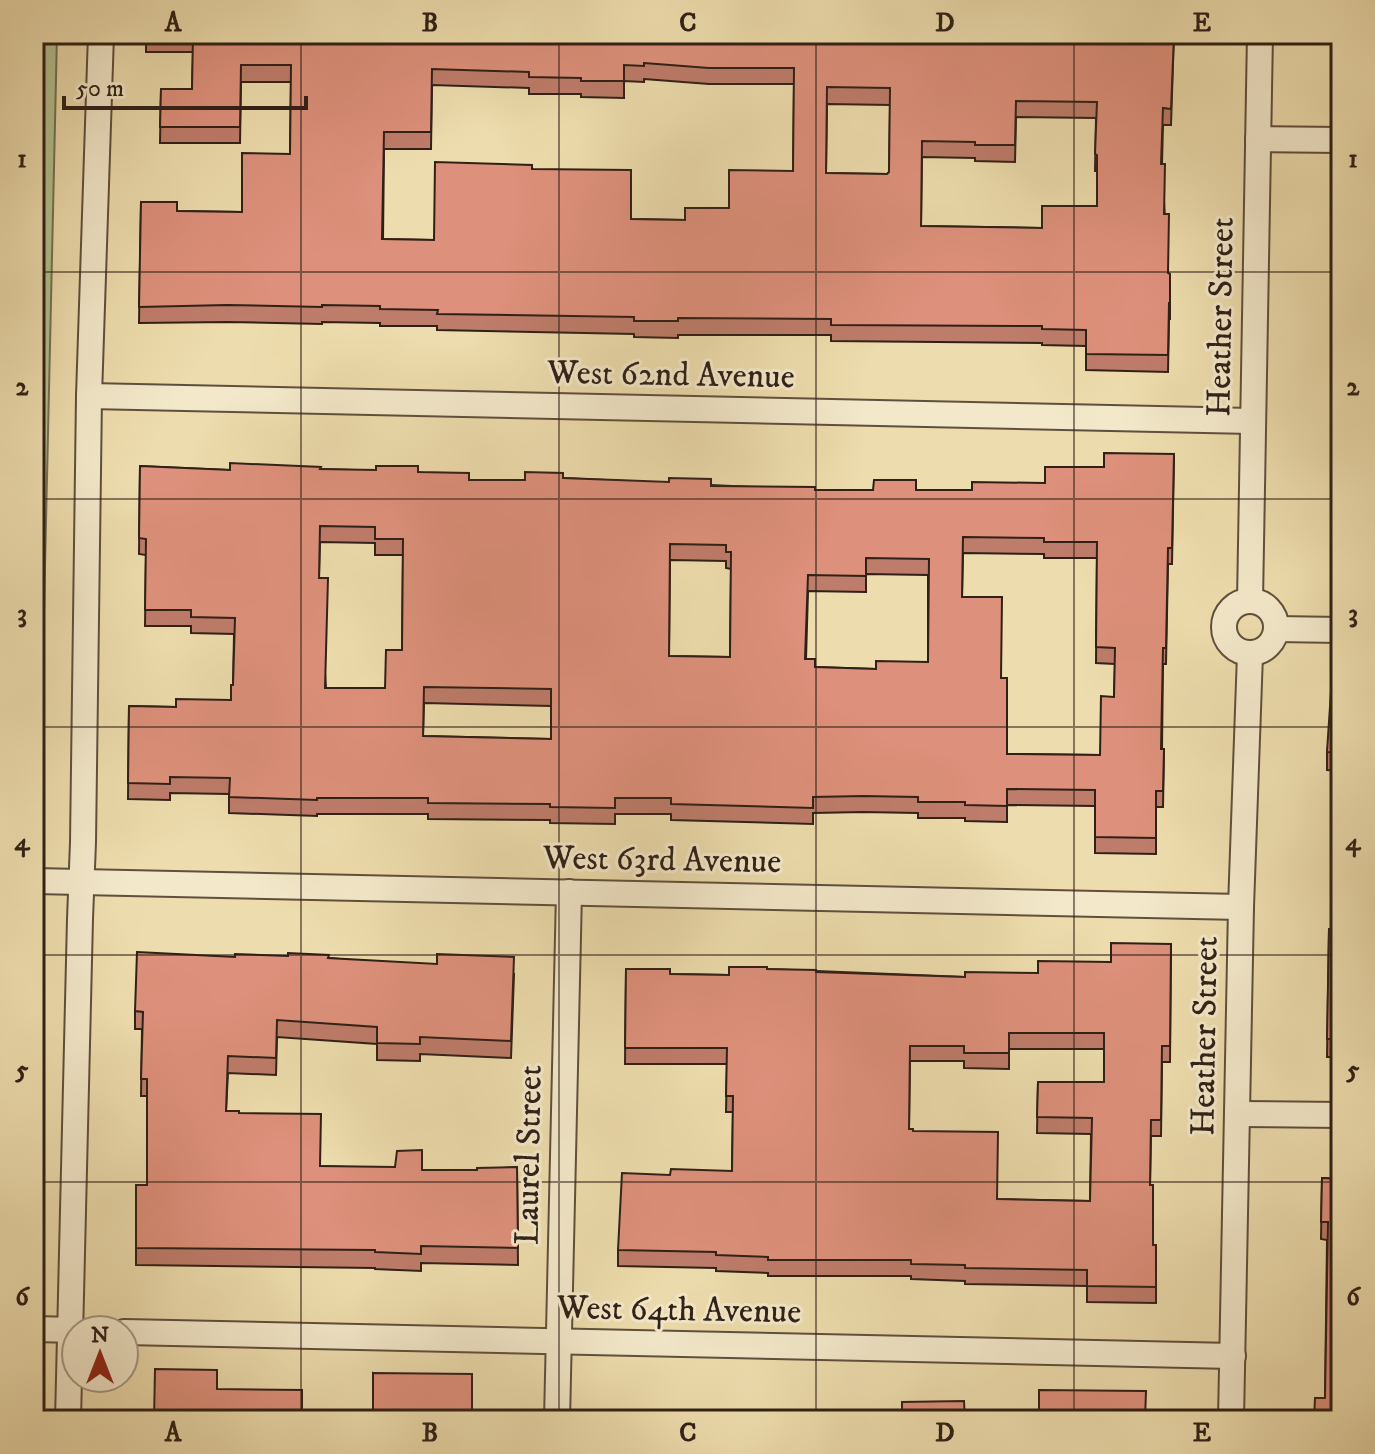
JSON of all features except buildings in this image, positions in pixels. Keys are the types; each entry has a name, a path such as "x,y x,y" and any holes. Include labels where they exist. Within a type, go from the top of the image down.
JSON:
{"street":[{"path":"73,1314 89,396 101,34"},
{"name":"Heather Street","path":"1250,601 1260,34"},
{"path":"1258,139 1341,140"},
{"name":"West 62nd Avenue","path":"89,396 1252,421"},
{"path":"1250,601 1271,613 1276,629 1265,649 1250,654 1229,643 1223,627 1234,606 1250,601"},
{"path":"1276,629 1341,630"},
{"name":"Heather Street","path":"1231,1420 1241,907 1250,654"},
{"name":"West 63rd Avenue","path":"34,881 1241,907"},
{"name":"Laurel Street","path":"557,1420 569,892"},
{"path":"1238,1114 1341,1115"},
{"path":"34,1329 60,1330"},
{"name":"West 64th Avenue","path":"140,1332 1233,1356"},
{"path":"68,1420 69,1394"}],"green space":[{"path":"34,34 57,34 39,834 34,834"}]}
